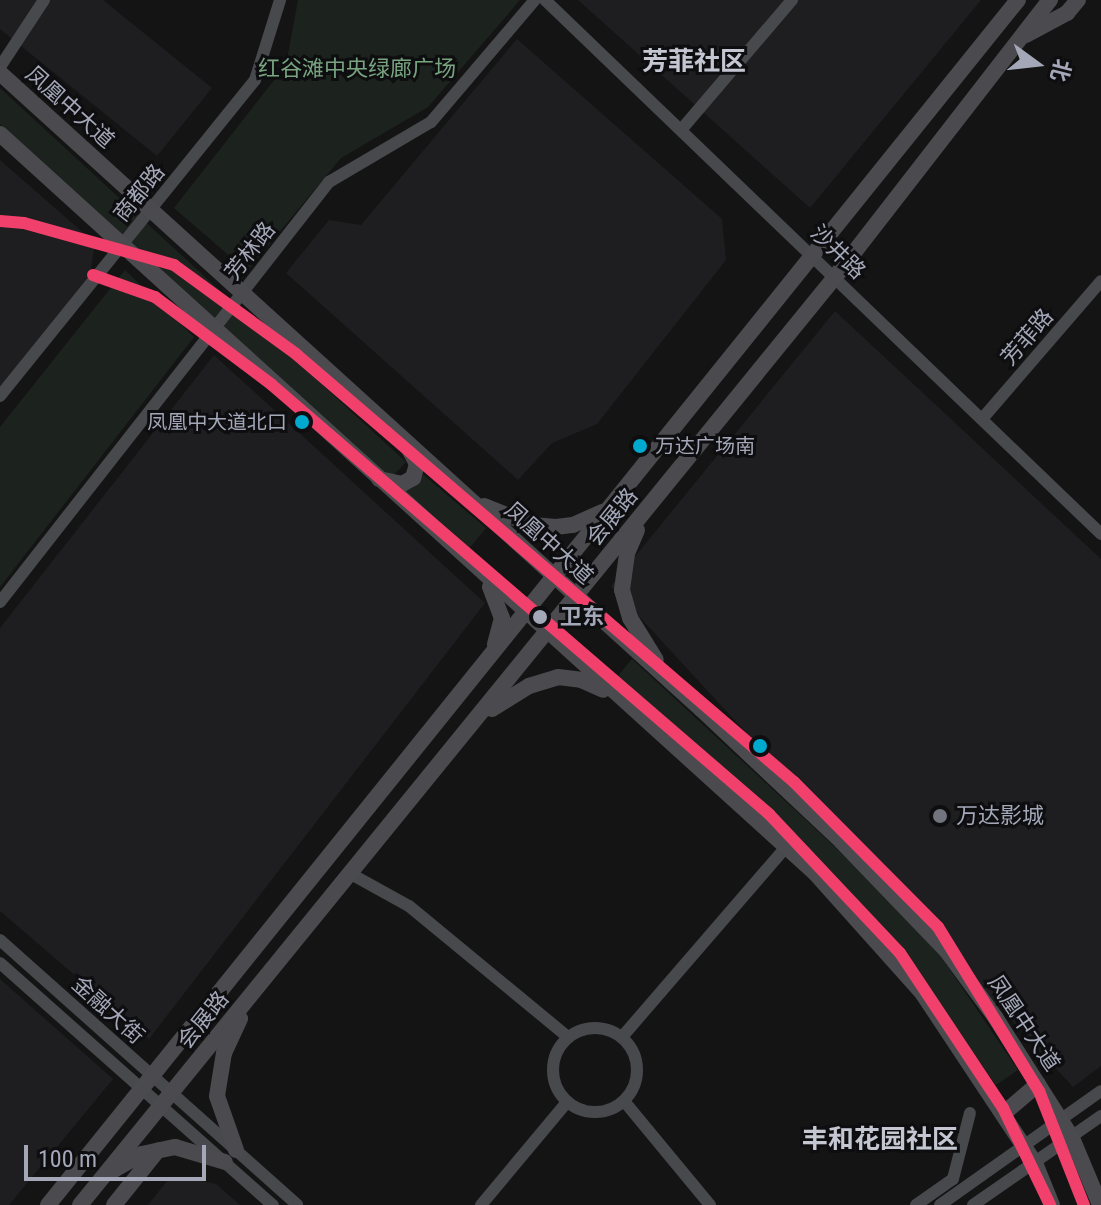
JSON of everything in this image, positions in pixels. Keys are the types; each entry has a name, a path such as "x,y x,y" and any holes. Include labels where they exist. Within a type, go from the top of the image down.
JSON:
{"main road":[{"name":"会展路","path":"48,1205 1018,0"},
{"name":"会展路","path":"80,1205 481,716 835,277 1050,0"},
{"path":"1021,38 1067,13 1078,0"},
{"name":"凤凰中大道","path":"0,70 670,681 842,842 946,950 1072,1138 1100,1205"},
{"path":"0,134 825,884 923,994 1035,1163 1052,1205"},
{"path":"378,478 402,484 416,475 416,459 403,439"},
{"path":"463,494 532,525 573,525 610,507"},
{"path":"650,505 627,554 622,590 640,637 670,681"},
{"path":"468,561 492,588 502,618 497,641 477,671"},
{"path":"481,716 529,686 558,677 598,686 662,736"},
{"path":"104,1176 159,1148 230,1156 221,1115 219,1078 224,1053 251,996"},
{"path":"1003,1114 1038,1084"},
{"path":"114,1205 159,1148"}],"street":[{"path":"0,70 44,0"},
{"name":"商都路","path":"0,396 255,80 280,0"},
{"name":"芳林路","path":"0,602 329,182 431,122 535,0"},
{"name":"沙井路","path":"545,0 1101,534"},
{"path":"681,130 792,0"},
{"name":"芳菲路","path":"982,419 1101,281"},
{"path":"622,1037 786,847"},
{"path":"351,874 409,906 568,1037"},
{"name":"金融大街","path":"0,940 230,1156 297,1205"},
{"name":"金融大街","path":"0,963 147,1081"},
{"path":"601,1028 622,1037 636,1062 637,1076 624,1101 602,1112 590,1112 567,1102 553,1077 558,1048 578,1031 601,1028"},
{"path":"940,1205 1101,1091"},
{"path":"624,1101 710,1205"},
{"path":"481,1205 567,1102"},
{"path":"916,1205 953,1179 970,1113"},
{"path":"973,1205 1101,1116"},
{"name":"金融大街","path":"230,1156 273,1205"}],"shaded area":[{"path":"0,0 103,0 212,88 157,156 0,29"},
{"path":"578,0 981,0 810,208"},
{"path":"517,39 722,219 726,260 597,424 552,443 518,480 286,273 329,220 361,225"},
{"path":"0,160 95,243 90,274 0,395"},
{"path":"835,311 1101,559 1101,1066 1073,1087 611,586"},
{"path":"214,355 485,603 149,1039 0,911 0,628"},
{"path":"0,979 113,1079 9,1205 0,1205"},
{"path":"188,1178 216,1184 240,1205 148,1205 167,1181"}],"green space":[{"name":"红谷滩中央绿廊广场","path":"298,0 520,0 428,107 341,158 247,271 174,208 286,65"},
{"path":"0,88 406,462 388,481 0,124"},
{"path":"125,270 194,337 0,587 0,427"},
{"path":"412,465 486,528 468,550 393,488"},
{"path":"632,659 876,885 942,958 1018,1070 996,1085 927,986 845,892 613,682"}],"transit line":[{"path":"0,221 24,223 174,265 296,354 794,782 938,927 1039,1091 1084,1205"},
{"path":"93,275 155,297 272,385 769,814 900,953 1003,1108 1050,1205"}],"place":[{"name":"凤凰中大道北口","path":"302,422"},
{"name":"万达广场南","path":"640,446"},
{"name":"卫东","path":"540,617"},
{"name":"万达影城","path":"940,816"}],"district":[{"name":"芳菲社区","path":"694,62"},
{"name":"丰和花园社区","path":"880,1140"}]}
